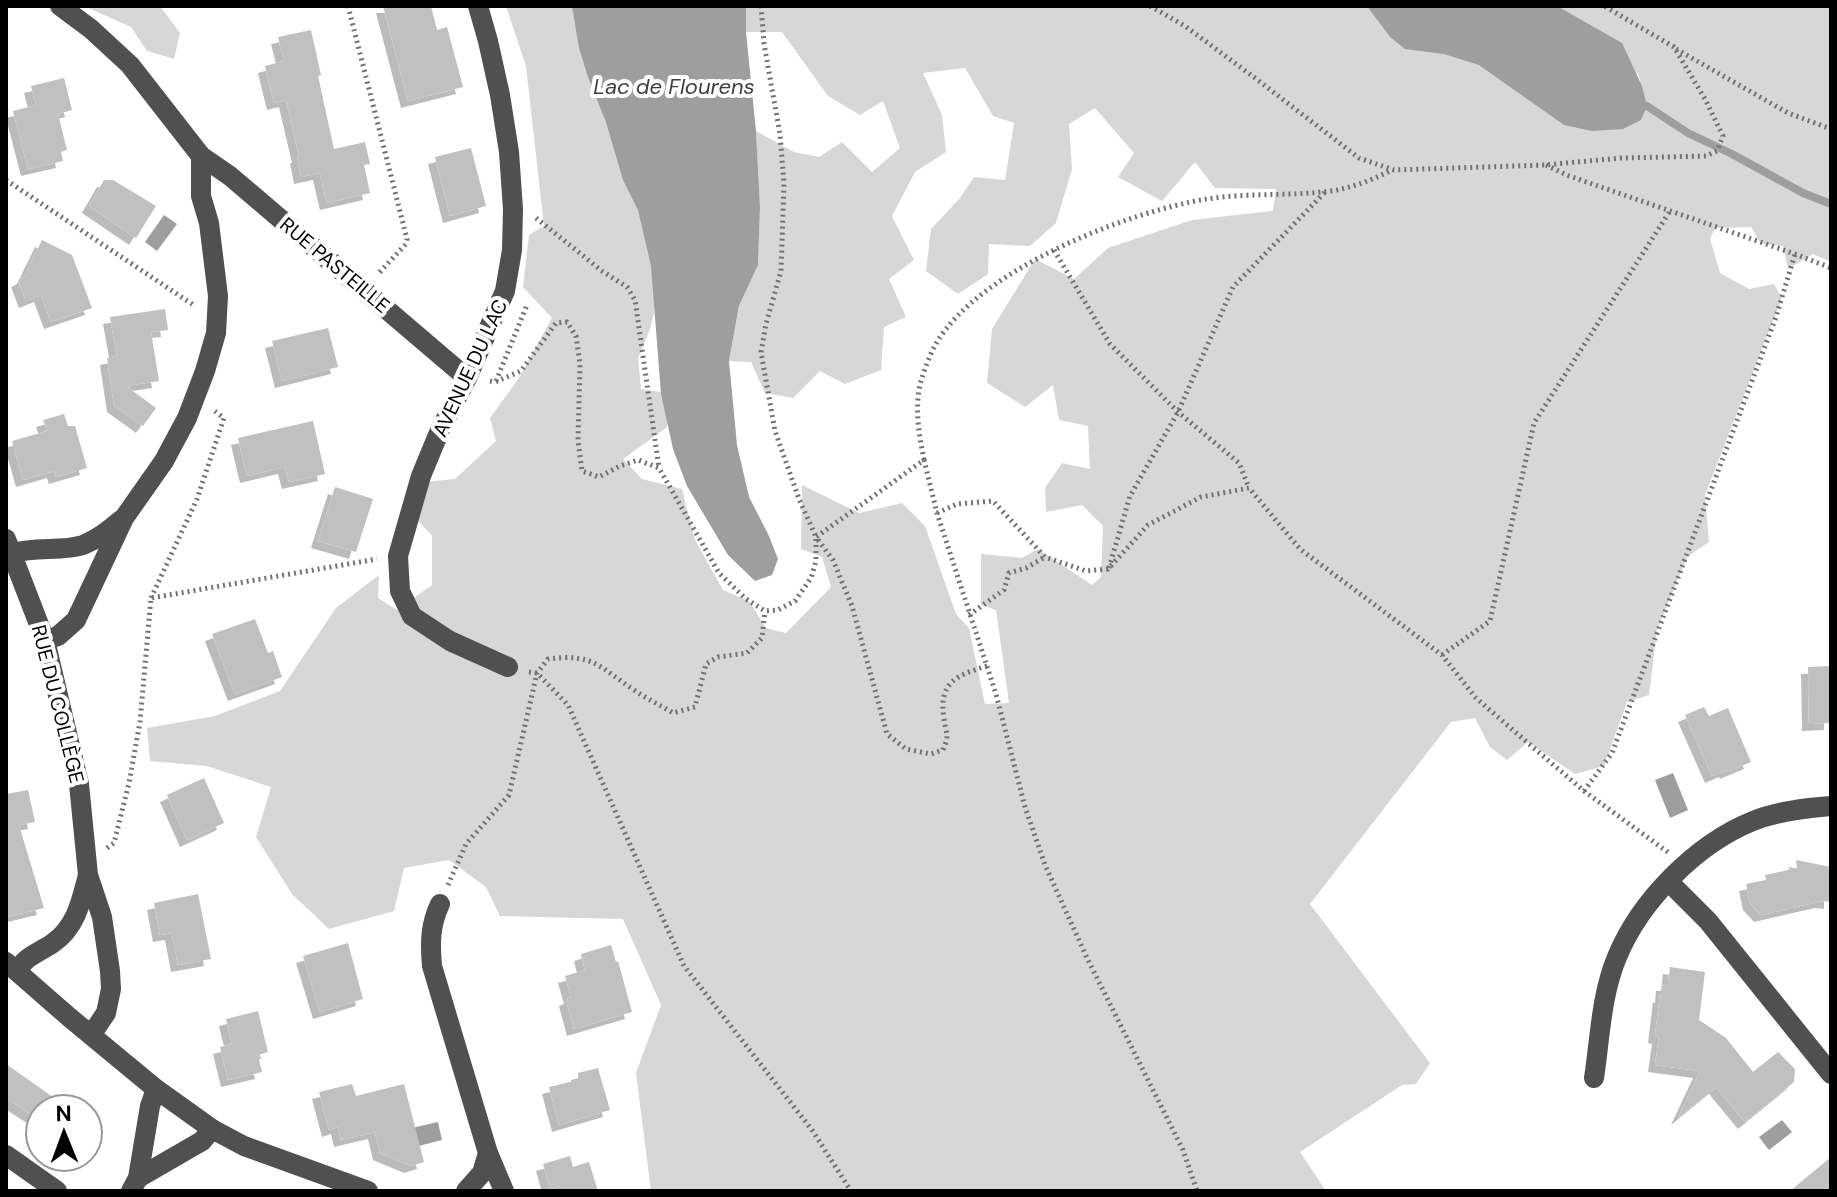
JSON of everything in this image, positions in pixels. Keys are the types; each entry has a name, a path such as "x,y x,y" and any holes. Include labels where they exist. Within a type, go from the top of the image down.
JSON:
{"street":[{"name":"RUE PASTEILLE","path":"60,6 130,65 201,156 230,176 467,378"},
{"name":"AVENUE DU LAC","path":"478,6 500,95 509,152 512,250 505,291 421,476 398,556 400,591 412,616 450,641 508,667"},
{"path":"45,640 58,636 76,620 124,518 164,461 187,418 205,371 216,333 218,296 215,258 201,196 201,156"},
{"path":"9,546 28,549 80,546 100,537 124,518"},
{"name":"RUE DU COLLÈGE","path":"9,546 45,640 79,784 87,869 102,917 111,989 106,1013 91,1035"},
{"path":"1594,1078 1607,989 1616,959 1628,934 1648,905 1686,865 1731,832 1784,812 1831,806"},
{"name":"RUE DU COLLÈGE","path":"11,966 54,943 72,925 80,908 87,869"},
{"path":"1669,882 1708,921 1831,1074"},
{"path":"440,904 433,919 430,944 432,966 488,1153 504,1191"},
{"path":"11,966 156,1089 212,1129 244,1146 368,1191"},
{"path":"135,1185 156,1089"},
{"path":"135,1185 176,1154 202,1141 212,1129"},
{"path":"466,1191 482,1173 488,1153"},
{"path":"6,1155 57,1191"}],"path":[{"path":"348,6 407,239 406,244 364,290"},
{"path":"761,6 764,44 780,134 784,184 781,271 761,352 775,431 799,499 816,537 833,560 852,606 887,734 906,749 931,754 943,750 948,736 942,703 950,682 987,666"},
{"path":"1150,6 1196,35 1359,158 1394,170 1706,156 1717,151 1723,136 1674,47"},
{"path":"1604,6 1788,113 1831,129"},
{"path":"1545,165 1831,268"},
{"path":"1197,1191 1183,1150 1087,958 1045,865 1025,807 996,694 937,513 919,429 917,404 920,385 938,341 956,318 1015,271 1054,250 1172,206 1209,199 1325,192 1365,183 1394,170"},
{"path":"6,180 198,309 217,313"},
{"path":"1108,569 1130,496 1178,412 1233,287 1325,192"},
{"path":"1442,655 1490,621 1534,423 1670,211"},
{"path":"536,218 627,287 635,300 659,468 719,573 746,599 765,611 778,610 795,601 811,578 816,561 816,537"},
{"path":"1054,250 1110,344 1178,412 1239,463 1249,488 1300,549 1442,655 1476,698 1584,791 1686,865"},
{"path":"1584,791 1612,753 1776,317 1795,254"},
{"path":"495,382 521,371 556,323 567,322 576,336 580,364 578,441 582,471 599,477 638,460 659,468"},
{"path":"87,869 114,843 140,722 151,598 197,499 224,418 195,396"},
{"path":"816,537 924,460"},
{"path":"937,513 957,504 993,501 1045,557 1086,571 1108,569 1148,525 1201,497 1249,488"},
{"path":"151,598 398,556"},
{"path":"969,615 1004,590 1009,573 1045,557"},
{"path":"440,904 466,844 509,795 537,673 548,659 571,656 597,664 673,713 695,707 706,664 718,657 747,653 762,638 765,611"},
{"path":"508,667 537,673 568,705 684,966 812,1130 851,1191"}],"shaded area":[{"path":"84,6 160,6 180,33 174,59 147,51 131,27"},
{"path":"506,6 607,6 663,276 650,329 638,358 641,389 666,393 675,409 666,428 623,459 642,479 682,489 695,540 723,590 749,601 766,628 786,633 831,587 822,557 801,549 802,485 859,513 902,503 925,526 956,614 969,628 985,704 1009,703 996,610 981,605 981,554 1022,558 1038,549 1092,585 1101,577 1103,526 1082,505 1046,512 1045,488 1062,463 1090,469 1088,426 1059,420 1053,385 1025,407 987,383 992,329 1035,259 1074,279 1108,248 1192,220 1273,211 1276,189 1215,188 1195,162 1162,201 1118,177 1134,153 1095,108 1069,124 1072,169 1056,223 1030,246 989,244 988,274 958,294 926,271 931,229 960,198 974,177 1005,180 1014,123 993,116 965,68 923,73 942,115 946,152 915,172 892,216 914,260 889,279 906,317 884,327 881,370 845,384 820,371 793,398 765,393 751,362 729,361 739,306 758,265 760,207 756,131 794,152 819,157 842,142 872,172 900,148 883,101 860,115 828,96 782,32 746,32 746,6 1380,6 1647,106 1638,74 1554,6 1831,6 1831,262 1813,254 1788,269 1783,246 1761,244 1751,227 1715,228 1710,239 1720,273 1749,289 1774,284 1782,298 1705,495 1709,542 1687,557 1657,630 1649,695 1627,702 1604,766 1575,774 1528,742 1507,760 1490,747 1475,718 1451,722 1310,904 1430,1063 1416,1084 1402,1085 1300,1152 1326,1191 651,1191 636,1073 661,1005 623,919 500,916 486,887 449,860 404,868 394,911 329,929 292,894 256,837 271,787 207,766 150,761 147,728 215,716 280,691 336,608 379,575 378,598 397,610 432,585 432,536 407,508 415,483 455,479 496,441 490,418 519,378 552,318 523,287 529,235 544,226 526,66"}],"water":[{"name":"Lac de Flourens","path":"572,6 746,6 760,207 758,265 739,306 729,361 737,445 749,497 778,559 772,575 755,581 728,555 687,486 673,449 661,394 651,266 638,210 623,180 579,48"},
{"path":"1367,6 1557,6 1622,43 1642,86 1647,106 1641,120 1623,129 1592,131 1564,125 1479,65 1444,54 1405,49 1390,37"},
{"path":"164,215 177,224 157,251 145,242"},
{"path":"1673,773 1688,810 1670,818 1655,780"},
{"path":"1782,1120 1792,1132 1769,1150 1759,1137"},
{"path":"438,1122 442,1140 403,1150 398,1131"}],"building":[{"path":"383,6 431,6 437,30 447,27 463,87 408,101"},
{"path":"311,30 334,149 365,142 370,164 364,165 370,193 327,203 320,173 301,177 286,100 274,103 265,66 284,61 278,37"},
{"path":"64,78 72,110 58,114 67,150 61,152 63,161 28,169 13,111 36,105 31,86"},
{"path":"471,148 486,206 450,216 435,157"},
{"path":"104,180 113,180 156,206 136,238 89,206"},
{"path":"42,240 72,255 92,308 51,322 41,295 26,301 18,280 24,277"},
{"path":"165,309 168,330 151,332 159,381 126,386 156,408 143,426 114,405 107,358 117,356 110,317"},
{"path":"328,328 338,367 282,381 272,341"},
{"path":"64,414 68,426 75,426 87,468 56,477 54,471 23,480 12,441 47,431 43,420"},
{"path":"313,421 325,474 289,482 285,467 247,476 238,438"},
{"path":"335,487 373,499 356,552 318,541"},
{"path":"255,619 268,653 273,651 282,677 235,694 212,634"},
{"path":"1831,666 1831,723 1809,724 1808,667"},
{"path":"1704,707 1709,716 1728,708 1751,762 1712,776 1685,715"},
{"path":"204,778 224,823 187,840 167,795"},
{"path":"28,790 35,822 19,825 44,908 6,917 6,794"},
{"path":"1796,860 1831,867 1831,902 1822,901 1761,915 1750,903 1746,884 1766,880 1765,875 1797,868"},
{"path":"198,894 211,959 178,965 172,933 160,935 154,903"},
{"path":"348,943 363,999 320,1012 303,956"},
{"path":"611,945 632,1012 574,1029 566,999 571,997 565,976 585,970 581,954"},
{"path":"1670,967 1705,972 1699,1020 1726,1038 1753,1072 1778,1052 1795,1069 1794,1082 1745,1122 1716,1087 1678,1118 1700,1071 1655,1065 1660,995 1663,984 1668,984"},
{"path":"258,1011 268,1052 258,1055 262,1072 228,1080 220,1047 232,1044 226,1019"},
{"path":"6,1064 47,1093 24,1093 24,1110 6,1098"},
{"path":"598,1068 610,1110 559,1125 549,1087 578,1080 578,1073"},
{"path":"352,1084 356,1096 404,1084 424,1162 411,1166 380,1153 375,1132 341,1140 338,1127 329,1130 319,1092"},
{"path":"570,1156 573,1167 589,1162 598,1191 561,1191 560,1186 550,1189 543,1164"},
{"path":"1831,1157 1831,1191 1790,1191"}],"waterway":[{"path":"1647,106 1688,133 1803,193 1831,204"}]}
